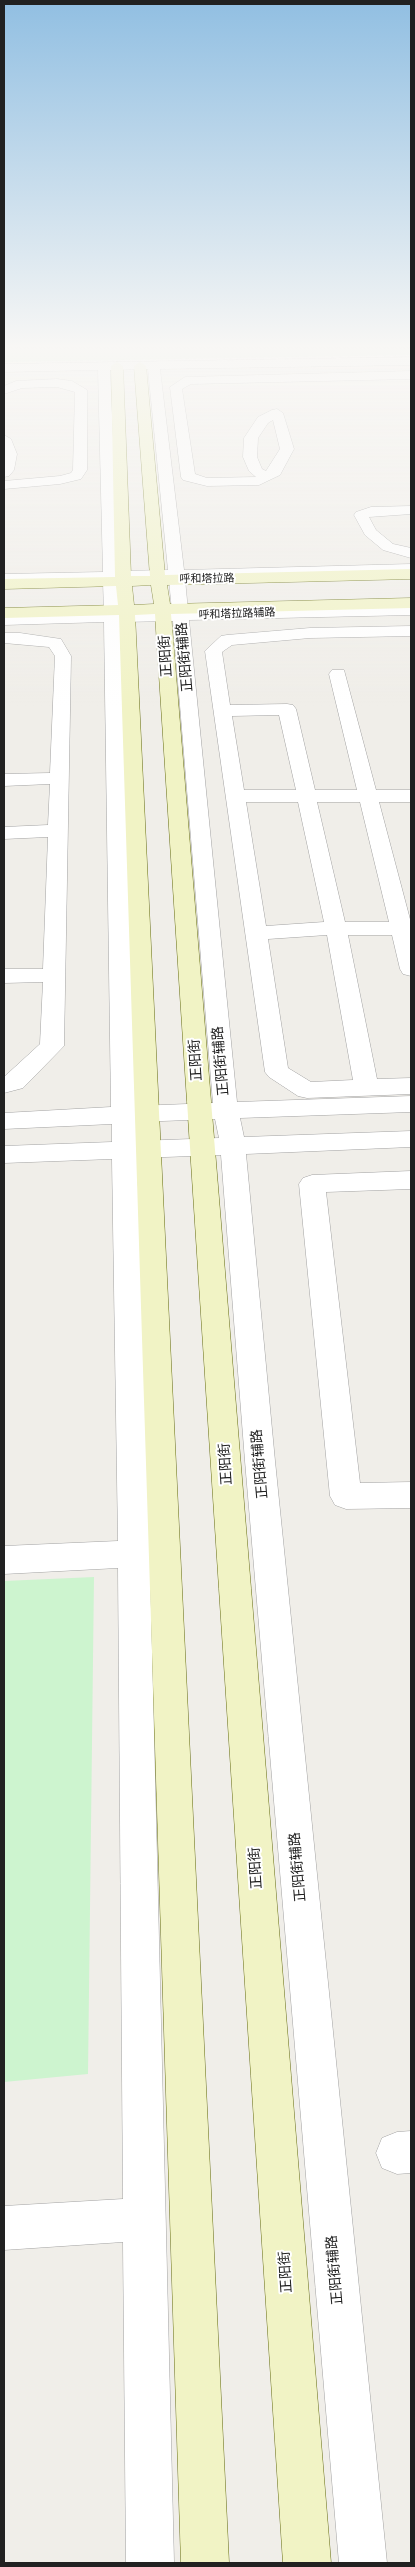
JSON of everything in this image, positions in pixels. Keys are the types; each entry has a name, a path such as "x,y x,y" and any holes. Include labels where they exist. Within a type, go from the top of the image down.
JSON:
{"main road":[{"name":"正阳街","path":"147,469 169,595 213,1110 202,1147 307,2563"},
{"name":"呼和塔拉路","path":"169,595 411,574"},
{"name":"呼和塔拉路","path":"4,584 118,596 169,595 411,603"},
{"name":"呼和塔拉路","path":"4,613 118,596"},
{"path":"149,1553 205,2563"}],"street":[{"path":"4,485 60,480 76,476 80,469"},
{"path":"124,469 118,596 149,1553 145,2219 150,2563"},
{"path":"187,469 188,476 207,482 233,483 259,481 275,472 277,469"},
{"path":"255,469 266,477"},
{"path":"411,510 371,511 362,515 370,532 388,547 411,553"},
{"name":"呼和塔拉路辅路","path":"169,595 411,569"},
{"name":"呼和塔拉路辅路","path":"4,579 118,596 169,595 411,610"},
{"name":"呼和塔拉路辅路","path":"4,620 118,596"},
{"path":"411,631 310,633 227,640 212,651 277,1072 307,1090 411,1086"},
{"path":"4,638 20,638 55,643 63,656 52,1046 14,1083 4,1085"},
{"path":"338,674 406,929 411,969"},
{"path":"222,711 287,709 336,928 367,1088"},
{"path":"4,780 60,778"},
{"path":"235,796 411,796"},
{"path":"4,833 58,830"},
{"path":"256,933 336,928 406,929"},
{"path":"4,976 54,975"},
{"path":"4,1121 135,1116 213,1110 411,1104"},
{"name":"正阳街辅路","path":"213,1110 233,1146 261,1471 362,2563"},
{"path":"4,1155 411,1139"},
{"path":"411,1180 312,1184 346,1496 411,1495"},
{"path":"4,1560 149,1553"},
{"path":"4,2228 145,2219"}],"green space":[{"path":"94,1577 88,2074 4,2082 4,1581"}]}
